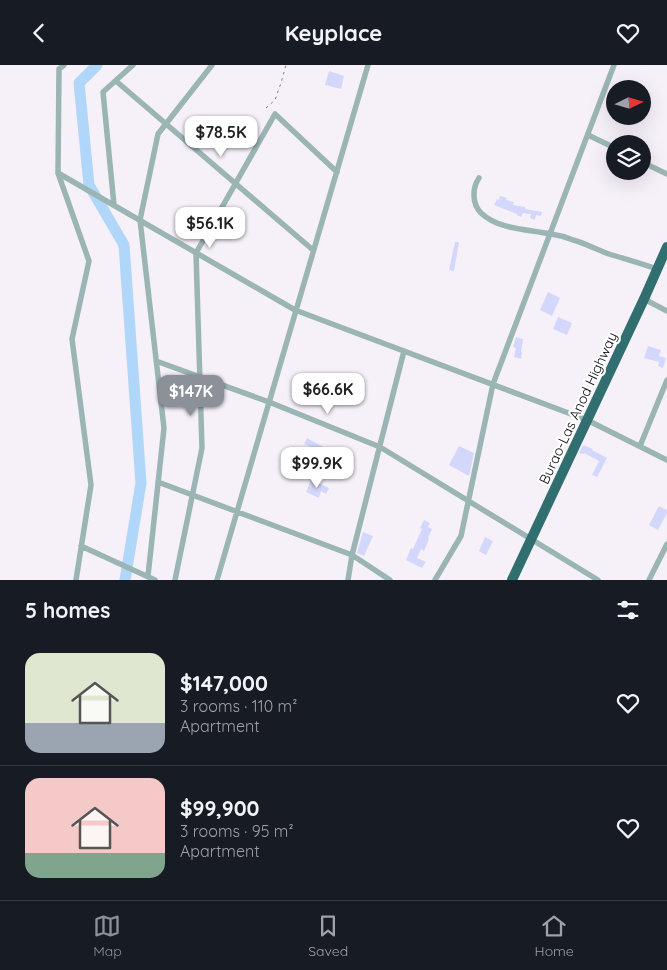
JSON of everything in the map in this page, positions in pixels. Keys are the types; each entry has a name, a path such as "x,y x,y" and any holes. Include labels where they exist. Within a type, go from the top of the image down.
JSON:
{"highway":[{"name":"Burao-Las Anod Highway","path":"512,580 667,247"}],"street":[{"path":"64,65 59,69 58,173 89,261 72,339 91,485 76,580"},
{"path":"114,205 103,92 133,65"},
{"path":"148,577 164,428 140,221 158,134 212,65"},
{"path":"217,580 368,65"},
{"path":"435,580 462,536 492,384 614,65"},
{"path":"116,81 313,250"},
{"path":"175,580 202,448 196,253 275,114 336,172"},
{"path":"588,135 606,144"},
{"path":"651,166 667,174"},
{"path":"58,173 295,310 588,420 667,460"},
{"path":"479,178 474,189 475,203 482,214 494,221 527,231 550,233 574,240 608,254 657,269"},
{"path":"644,299 667,311"},
{"path":"348,580 352,555 404,351"},
{"path":"156,361 268,402 380,447 598,580"},
{"path":"640,446 667,380"},
{"path":"158,482 352,555 390,580"},
{"path":"649,580 667,544"},
{"path":"82,546 156,580"}],"path":[{"path":"266,108 275,100 286,65"}],"building":[{"path":"329,71 344,76 341,89 325,85"},
{"path":"500,196 514,202 513,205 542,212 541,216 536,215 535,220 530,218 531,214 523,213 521,217 494,205"},
{"path":"455,242 459,242 454,271 449,270"},
{"path":"548,292 560,298 552,316 540,310"},
{"path":"558,317 572,323 567,335 553,329"},
{"path":"516,337 523,339 521,359 514,357 516,348 513,347"},
{"path":"648,346 661,350 659,356 666,358 663,368 658,366 659,362 644,358"},
{"path":"307,438 327,449 314,472 301,465 304,458 308,459 313,448 304,444"},
{"path":"583,445 607,458 597,477 592,475 599,461 584,453 579,453"},
{"path":"459,446 474,453 469,476 449,465"},
{"path":"311,480 329,488 326,494 321,491 319,498 306,492"},
{"path":"659,506 667,510 667,513 658,530 649,525"},
{"path":"424,520 430,523 428,527 432,529 424,551 421,549 417,558 426,562 422,568 406,560 422,529 420,528"},
{"path":"363,532 373,536 364,556 357,553"},
{"path":"485,537 493,541 486,555 479,551"}],"waterway":[{"path":"97,65 79,83 89,185 124,245 141,483 125,580"}]}
